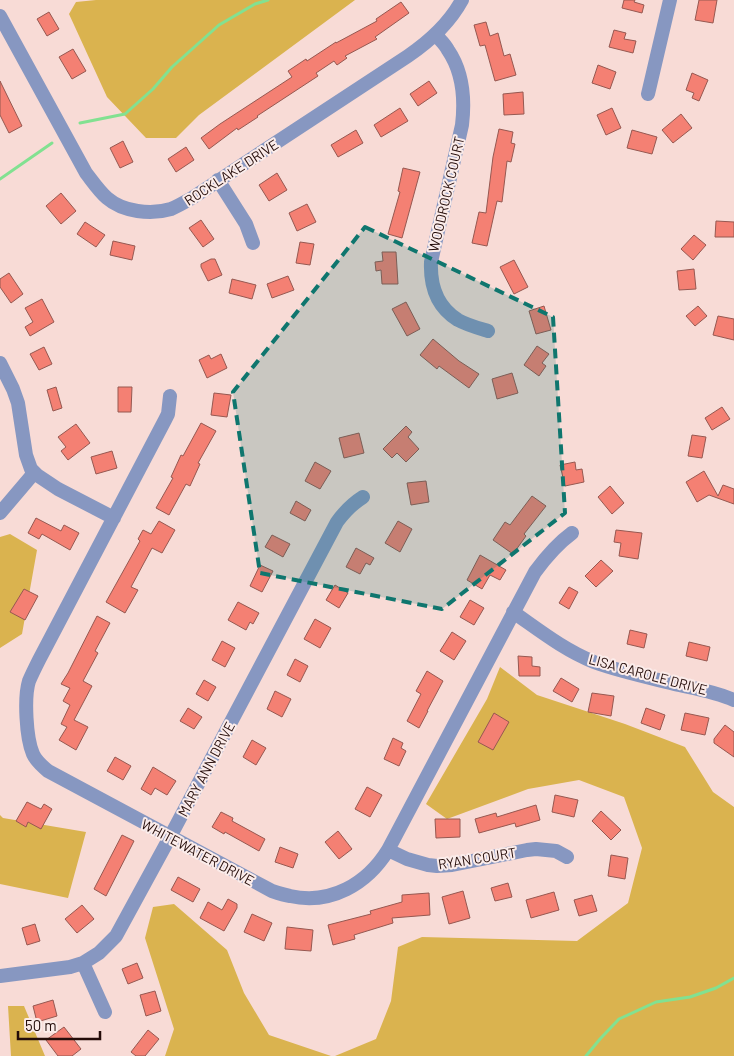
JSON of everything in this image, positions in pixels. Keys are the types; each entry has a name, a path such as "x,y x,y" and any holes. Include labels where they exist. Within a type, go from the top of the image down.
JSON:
{"street":[{"name":"ROCKLAKE DRIVE","path":"0,16 86,173 100,191 118,205 137,211 156,212 180,205 408,56 436,35 452,17 462,0"},
{"path":"648,94 670,0"},
{"name":"WOODROCK COURT","path":"436,35 448,50 457,67 464,111 431,262 431,276 437,297 448,312 460,321 488,331"},
{"path":"218,180 246,224 253,242"},
{"path":"0,363 14,389 28,464 34,473 58,489 114,518"},
{"name":"WHITEWATER DRIVE","path":"170,396 168,414 29,681 26,695 29,736 33,754 40,765 48,771 272,891 308,898 327,896 346,890 360,881 380,862 535,572 546,556 572,533"},
{"path":"0,512 34,473"},
{"name":"MARY ANN DRIVE","path":"0,976 70,967 100,953 116,936 337,522 354,502 363,497"},
{"name":"LISA CAROLE DRIVE","path":"513,612 555,642 596,662 653,679 721,694 734,700"},
{"name":"RYAN COURT","path":"388,850 407,859 437,866 452,865 536,849 556,851 567,857"},
{"path":"83,962 105,1012"}],"highlighted area":[{"path":"365,227 553,317 565,513 442,609 260,573 233,392"}],"shaded area":[{"path":"96,0 355,0 199,115 176,138 146,138 107,97 69,14 76,2"},
{"path":"10,534 37,550 22,634 0,648 0,537"},
{"path":"500,667 537,695 625,724 685,747 713,792 734,807 734,1056 335,1056 376,1039 391,1001 398,947 422,937 577,941 628,903 642,848 624,797 579,780 528,789 447,819 426,804 487,699"},
{"path":"0,815 3,818 86,832 68,898 0,884"},
{"path":"174,904 227,950 244,993 269,1035 331,1056 165,1056 174,1029 145,938 153,907"},
{"path":"8,1006 24,1006 45,1056 11,1056"}],"building":[{"path":"624,0 635,0 634,2 644,5 642,13 622,8"},
{"path":"699,0 717,0 713,23 695,20"},
{"path":"401,2 409,13 375,37 377,39 345,56 347,58 337,65 334,61 316,73 318,76 238,130 237,128 209,149 201,138 292,77 288,71 336,42 377,21 376,19"},
{"path":"49,12 59,29 47,36 37,19"},
{"path":"486,22 490,36 498,33 504,56 510,54 516,75 495,81 485,45 480,46 474,25"},
{"path":"614,30 626,33 624,39 636,41 633,53 609,47"},
{"path":"73,49 86,71 72,79 59,57"},
{"path":"598,65 616,72 610,89 592,83"},
{"path":"692,73 708,80 699,101 692,98 694,93 686,90"},
{"path":"0,81 22,126 9,133 0,115"},
{"path":"429,81 437,93 418,106 410,94"},
{"path":"523,92 524,114 504,115 503,94"},
{"path":"400,108 408,121 381,137 374,125"},
{"path":"612,108 621,128 606,135 597,115"},
{"path":"681,114 692,128 673,143 662,130"},
{"path":"499,129 513,132 511,143 515,144 511,162 507,161 502,202 497,201 487,246 472,243 479,212 486,213 493,157"},
{"path":"356,130 363,143 338,157 331,145"},
{"path":"632,130 657,137 652,154 627,148"},
{"path":"123,141 133,162 120,168 110,148"},
{"path":"186,147 194,160 176,172 168,159"},
{"path":"403,168 420,172 402,238 388,234 400,192 398,191"},
{"path":"277,173 287,190 269,201 259,185"},
{"path":"61,193 76,211 61,224 46,206"},
{"path":"307,204 316,222 297,231 289,213"},
{"path":"201,220 214,239 203,247 189,228"},
{"path":"716,221 734,222 734,237 715,237"},
{"path":"85,222 105,235 96,247 77,234"},
{"path":"694,235 706,245 693,260 681,249"},
{"path":"113,241 135,246 132,260 110,255"},
{"path":"300,242 314,244 310,265 296,263"},
{"path":"382,252 396,252 398,284 382,284 381,270 376,271 375,262 383,261"},
{"path":"215,259 222,275 208,281 201,264"},
{"path":"514,260 528,287 514,294 500,267"},
{"path":"694,269 696,289 679,290 677,271"},
{"path":"9,273 23,294 11,303 0,287 0,279"},
{"path":"288,276 294,290 272,298 267,284"},
{"path":"232,279 256,285 252,299 229,293"},
{"path":"42,299 54,322 30,336 25,327 33,322 25,308"},
{"path":"406,302 420,329 407,336 392,309"},
{"path":"544,306 551,330 536,334 529,311"},
{"path":"698,306 707,316 695,326 686,316"},
{"path":"718,316 734,319 734,340 713,335"},
{"path":"433,339 459,361 479,374 469,388 439,366 437,369 420,355"},
{"path":"537,346 549,354 542,363 546,366 539,376 524,365"},
{"path":"44,347 52,364 39,370 30,354"},
{"path":"221,354 227,368 207,378 199,360 209,355 211,359"},
{"path":"512,373 518,393 497,399 492,379"},
{"path":"56,387 62,408 53,411 47,390"},
{"path":"118,387 132,387 131,412 118,412"},
{"path":"214,393 231,395 227,417 211,415"},
{"path":"722,407 730,419 712,430 705,418"},
{"path":"201,423 216,431 198,463 200,464 190,486 186,484 169,515 156,508 173,478 171,477 181,455 183,456"},
{"path":"76,424 90,443 68,460 61,451 66,447 58,437"},
{"path":"406,426 412,432 408,437 419,449 406,462 397,453 392,458 383,449"},
{"path":"359,433 364,453 344,458 339,438"},
{"path":"692,435 706,437 702,458 688,456"},
{"path":"112,451 117,468 96,474 91,457"},
{"path":"315,462 331,471 320,489 305,481"},
{"path":"575,462 576,470 582,469 584,482 565,486 560,465"},
{"path":"704,471 718,496 723,485 734,489 734,504 709,495 697,502 686,482"},
{"path":"426,481 429,502 411,505 407,483"},
{"path":"610,486 624,503 612,514 598,497"},
{"path":"532,496 546,506 524,534 526,536 513,554 493,540 505,522 510,525"},
{"path":"296,501 311,510 305,521 290,513"},
{"path":"36,518 61,531 64,525 79,533 70,550 42,534 39,539 28,533"},
{"path":"159,521 175,530 162,553 152,548 131,587 138,590 125,613 106,602 140,541 138,539 143,530 151,534"},
{"path":"398,521 412,529 400,552 385,543"},
{"path":"616,530 642,533 638,559 619,556 621,543 614,542"},
{"path":"272,535 290,544 283,557 265,547"},
{"path":"356,548 374,558 370,565 366,563 360,574 346,567"},
{"path":"480,555 506,570 500,580 490,575 482,589 467,580"},
{"path":"601,560 613,571 596,587 585,576"},
{"path":"260,565 273,571 262,592 250,586"},
{"path":"335,585 348,593 339,608 326,600"},
{"path":"569,587 578,592 569,609 559,603"},
{"path":"24,589 38,596 25,620 10,612"},
{"path":"470,600 484,608 474,625 460,617"},
{"path":"238,602 259,613 253,624 250,622 246,630 228,620"},
{"path":"97,616 110,623 95,651 98,653 83,681 92,686 74,720 88,727 76,750 59,740 67,727 61,724 70,705 63,701 70,688 61,684"},
{"path":"315,619 331,628 320,648 304,639"},
{"path":"630,630 647,634 644,648 627,644"},
{"path":"452,632 466,641 454,660 440,651"},
{"path":"222,641 235,648 225,667 212,660"},
{"path":"689,642 710,647 707,661 686,656"},
{"path":"518,656 532,657 532,666 540,667 540,676 519,676"},
{"path":"295,659 308,666 300,682 287,675"},
{"path":"427,671 443,681 419,728 407,721 421,694 416,691"},
{"path":"561,678 579,689 572,702 553,691"},
{"path":"204,680 216,687 208,701 196,694"},
{"path":"275,691 291,699 282,717 267,709"},
{"path":"592,693 614,696 611,716 588,712"},
{"path":"188,708 202,717 194,729 180,721"},
{"path":"646,708 665,715 660,730 641,723"},
{"path":"494,713 509,722 493,750 478,742"},
{"path":"685,713 709,718 705,735 681,730"},
{"path":"725,725 734,732 734,757 714,743 714,739"},
{"path":"393,738 403,743 401,748 406,751 399,766 384,759"},
{"path":"252,740 266,748 256,765 243,757"},
{"path":"115,757 131,766 123,780 107,771"},
{"path":"153,767 176,781 167,795 155,788 151,795 141,789"},
{"path":"367,787 382,795 370,817 355,809"},
{"path":"555,795 578,800 574,817 552,812"},
{"path":"27,802 41,809 44,804 52,809 41,829 28,822 26,827 16,821"},
{"path":"536,805 540,820 516,827 515,823 479,833 475,819 496,813 497,817"},
{"path":"601,811 621,830 611,840 592,821"},
{"path":"221,812 233,818 232,821 265,839 259,851 212,827"},
{"path":"435,819 460,819 460,837 436,838"},
{"path":"338,831 352,849 339,859 325,842"},
{"path":"122,835 134,841 106,896 94,889"},
{"path":"280,847 298,854 293,868 275,862"},
{"path":"611,855 628,858 625,879 608,876"},
{"path":"178,877 200,889 193,902 171,890"},
{"path":"508,883 512,897 495,901 491,888"},
{"path":"463,891 470,918 449,924 442,897"},
{"path":"554,892 559,910 531,918 526,900"},
{"path":"429,893 430,915 392,918 393,923 354,935 355,939 333,945 328,925 371,914 370,911 402,902 402,895"},
{"path":"592,895 597,911 579,916 574,900"},
{"path":"228,899 237,904 237,908 224,931 200,918 208,902 222,910"},
{"path":"82,905 94,919 77,933 65,919"},
{"path":"252,914 272,923 264,941 244,932"},
{"path":"35,924 40,941 27,945 22,928"},
{"path":"287,927 313,930 311,951 285,949"},
{"path":"137,963 143,978 128,984 122,969"},
{"path":"155,991 161,1011 146,1016 140,995"},
{"path":"53,1000 57,1016 37,1022 33,1006"},
{"path":"64,1027 81,1049 72,1056 58,1056 46,1040"},
{"path":"148,1030 159,1039 145,1056 136,1056 131,1052"}],"waterway":[{"path":"80,123 125,114 153,89 172,67 219,25 255,4 268,0"},
{"path":"0,179 52,143"},
{"path":"586,1056 619,1019 656,1002 690,997 716,988 734,978"}]}
